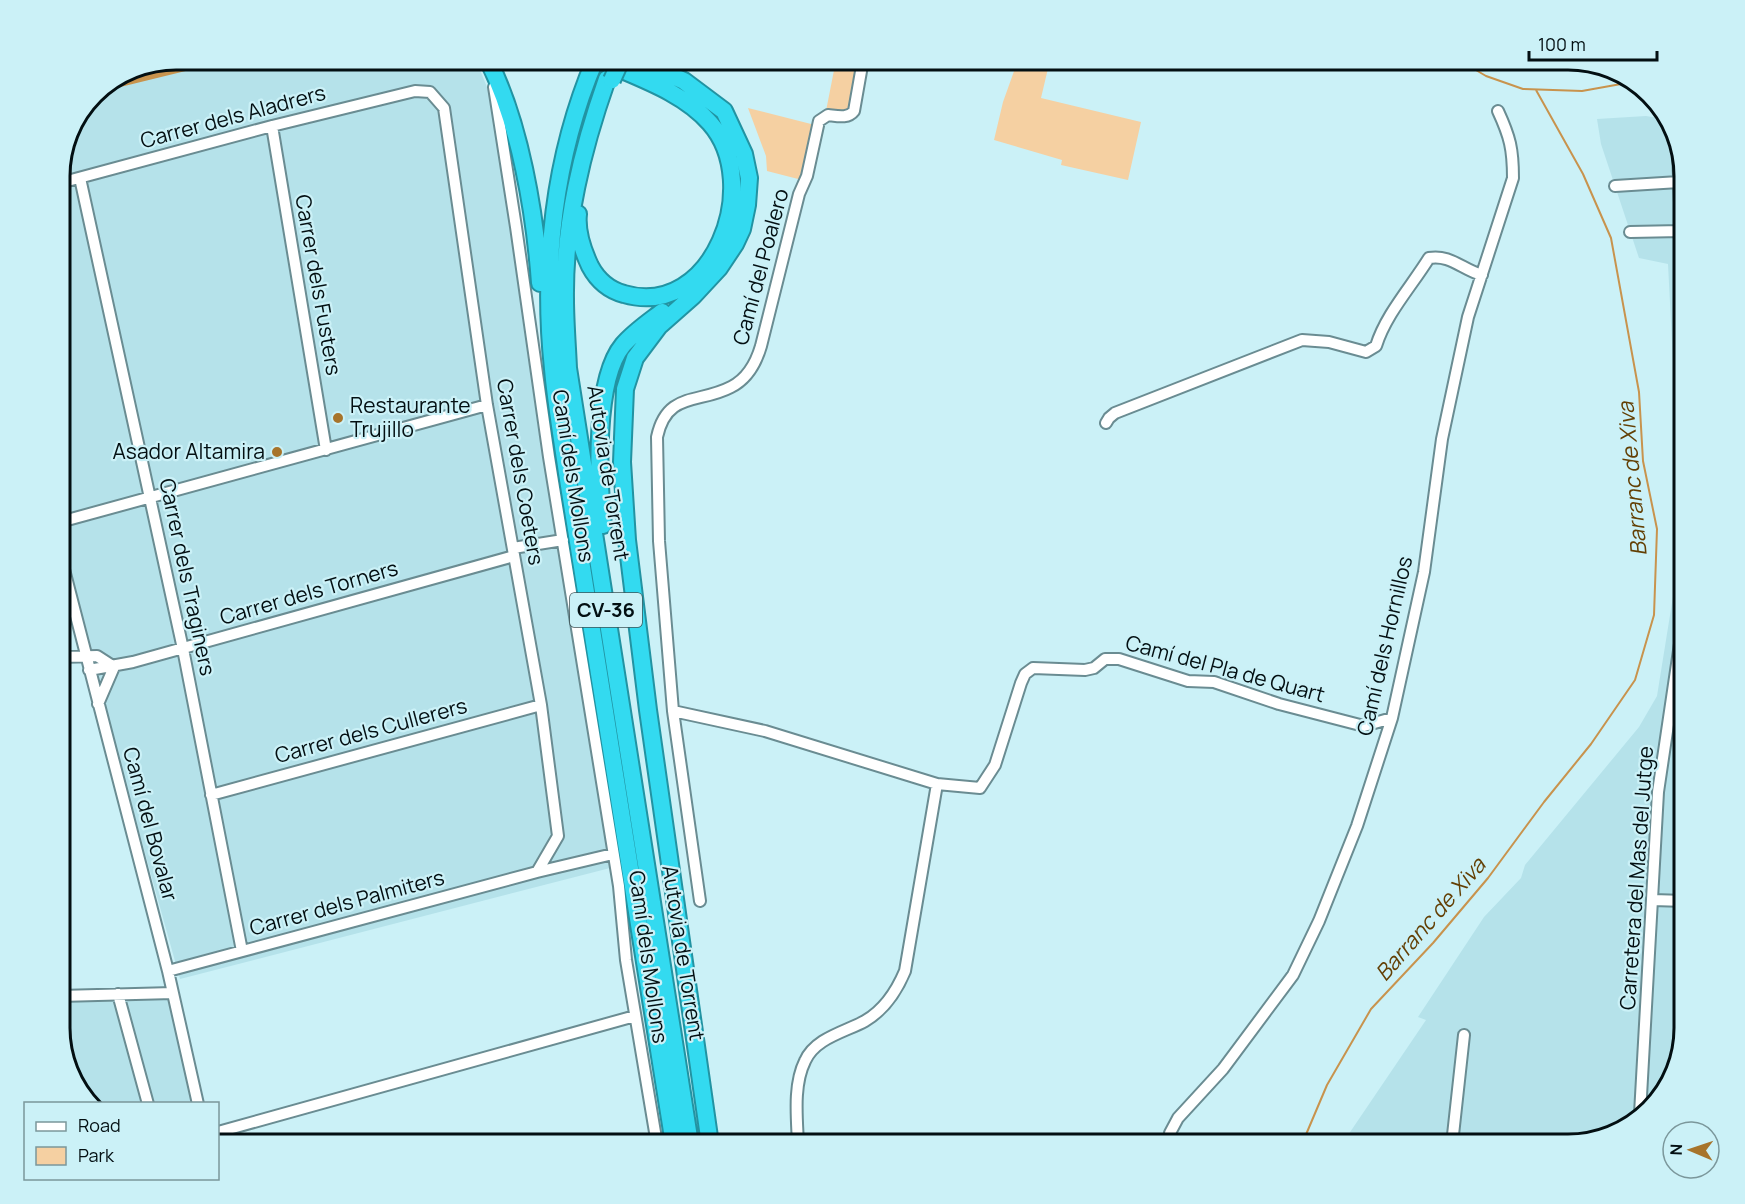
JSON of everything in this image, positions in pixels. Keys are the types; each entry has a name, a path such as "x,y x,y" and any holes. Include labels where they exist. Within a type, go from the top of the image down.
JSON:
{"highway":[{"path":"493,70 516,136 537,237 547,370 558,447 567,473"},
{"name":"Autovia de Torrent","path":"593,70 573,124 559,184 552,232 549,297 553,368 567,473 672,1134"},
{"name":"Autovia de Torrent","path":"611,70 590,127 575,188 568,237 565,298 568,368 688,1134"},
{"path":"611,70 678,96 710,122 725,144 731,171 733,203 727,226 707,265 685,285 661,296 637,298 612,290 595,276 582,250 578,219 581,190 609,79 615,70"},
{"path":"659,70 684,81 724,111 744,154 749,178 742,229 735,244 719,268 693,296 659,326 635,358 625,389 622,462 627,540 648,710 709,1134"},
{"path":"623,716 623,681 601,505 601,414 607,376 622,346 648,322 719,268"}],"street":[{"name":"Camí dels Mollons","path":"490,70 614,854 626,960 655,1134"},
{"name":"Camí del Poalero","path":"673,711 659,542 656,478 658,430 668,414 680,403 732,387 754,364 761,346 799,194 807,176 819,121 828,115 851,115 854,111 861,70"},
{"name":"Carrer dels Aladrers","path":"71,180 272,126 415,91"},
{"name":"Carrer dels Coeters","path":"415,91 430,92 444,108 487,405 541,705 558,836 537,872"},
{"name":"Camí dels Hornillos","path":"1170,1134 1178,1118 1223,1069 1264,1010 1293,975 1319,921 1358,826 1392,718 1424,572 1442,439 1468,317 1513,178 1513,154 1509,134 1498,111"},
{"name":"Carrer dels Fusters","path":"272,126 326,450"},
{"name":"Carrer dels Traginers","path":"80,178 183,649 242,951"},
{"path":"1615,186 1674,182"},
{"path":"1630,232 1674,231"},
{"path":"1106,423 1115,413 1302,340 1329,342 1366,352 1376,346 1388,318 1430,258 1447,258 1469,271 1482,275"},
{"path":"71,519 487,405"},
{"name":"Carrer dels Torners","path":"89,670 102,666 114,667 183,649 514,552 563,540"},
{"name":"Camí del Bovalar","path":"71,598 168,971 198,1102"},
{"path":"71,657 97,656 114,667 98,704"},
{"name":"Camí del Pla de Quart","path":"673,711 765,731 937,784 980,788 995,765 1021,683 1025,674 1033,668 1085,670 1094,668 1105,659 1119,659 1176,678 1214,682 1279,704 1364,726 1392,718"},
{"name":"Carretera del Mas del Jutge","path":"1641,1104 1658,792 1674,700"},
{"name":"Carrer dels Cullerers","path":"211,795 541,705"},
{"path":"673,711 700,901"},
{"path":"798,1134 798,1086 804,1062 814,1047 867,1020 882,1007 897,988 905,971 937,784"},
{"name":"Carrer dels Palmiters","path":"168,971 537,872 614,854"},
{"path":"1653,900 1674,901"},
{"path":"71,996 173,993"},
{"path":"118,994 147,1102"},
{"path":"219,1132 635,1016"},
{"path":"1453,1134 1464,1035"}],"shaded area":[{"path":"480,70 491,97 539,434 555,495 614,867 180,979 97,681 71,578 71,170 74,149 88,118 118,88 143,76 163,71"},
{"path":"1646,116 1657,118 1671,149 1674,163 1674,381 1668,264 1639,258 1601,144 1597,119"},
{"path":"1674,590 1674,1041 1664,1074 1657,1086 1627,1116 1602,1128 1582,1133 1349,1134 1426,1020 1418,1017 1484,917 1521,878 1525,865 1639,727 1657,696"},
{"path":"170,999 198,1102 102,1102 92,1092 76,1061 71,1034 71,1002"}],"green space":[{"path":"834,70 860,70 852,106 844,111 826,111"},
{"path":"1014,70 1048,70 1041,98 1141,122 1128,180 1061,165 1062,160 994,140 1003,102"},
{"path":"748,108 815,125 802,180 767,171 766,156"}],"waterway":[{"path":"1476,70 1523,89 1582,91 1620,84"},
{"path":"138,78 169,71"},
{"name":"Barranc de Xiva","path":"1306,1134 1327,1085 1371,1009 1433,943 1488,878 1544,802 1591,744 1635,680 1654,615 1657,529 1643,461 1639,392 1611,238 1583,174 1536,90"}],"place":[{"name":"Restaurante Trujillo","path":"338,418"},
{"name":"Asador Altamira","path":"277,452"}]}
